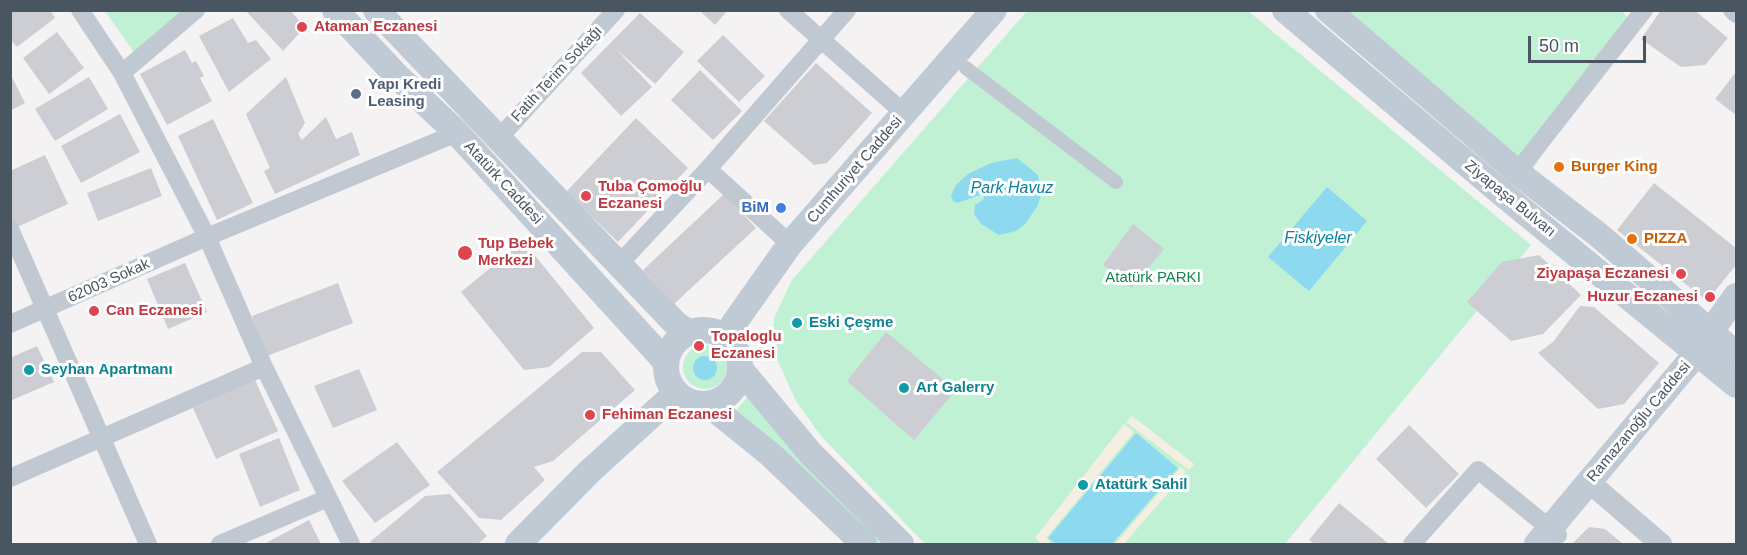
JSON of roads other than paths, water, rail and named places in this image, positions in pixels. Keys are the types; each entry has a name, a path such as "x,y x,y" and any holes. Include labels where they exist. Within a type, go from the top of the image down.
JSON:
{"main road":[{"name":"Atatürk Caddesi","path":"335,10 397,76 457,134 666,362"},
{"name":"Atatürk Caddesi","path":"376,10 619,264 688,332"},
{"name":"Cumhuriyet Caddesi","path":"725,336 790,244 994,10"},
{"name":"Ziyapaşa Bulvarı","path":"1285,10 1499,191 1714,347"},
{"name":"Ziyapaşa Bulvarı","path":"1328,10 1517,172 1601,237 1714,347 1737,385"},
{"name":"Ramazanoğlu Caddesi","path":"1714,347 1737,296"},
{"name":"Ramazanoğlu Caddesi","path":"1550,538 1714,347 1737,317"},
{"path":"741,370 730,393 708,404 696,404 676,393 666,373 666,362 673,344 688,332 707,330 725,336 737,351 741,370 811,454 901,544"},
{"path":"518,544 589,472 676,393"},
{"path":"708,404 771,455 864,544"}],"street":[{"path":"80,10 122,73 207,237 264,367 351,544"},
{"path":"122,73 196,10"},
{"name":"Fatih Terim Sokağı","path":"499,138 616,10"},
{"path":"788,10 904,113"},
{"path":"619,264 708,168 847,10"},
{"path":"1517,172 1644,10"},
{"path":"1732,10 1737,14"},
{"path":"966,68 1116,182"},
{"name":"62003 Sokak","path":"10,324 207,237 457,134"},
{"path":"708,168 790,244"},
{"path":"10,229 104,438 148,544"},
{"path":"10,478 264,367"},
{"path":"1412,544 1478,470 1550,538"},
{"path":"1593,486 1661,544"},
{"path":"220,544 328,498"}],"water":[{"name":"Park Havuz","path":"1017,158 1038,175 1041,194 1038,205 1025,224 1016,231 999,235 981,224 974,214 975,205 984,199 983,194 957,203 951,196 956,185 968,174 991,163"},
{"name":"Fiskiyeler","path":"1327,187 1367,221 1309,291 1268,257"},
{"path":"705,356 714,359 717,368 714,377 705,380 696,377 693,368 696,359"},
{"path":"1136,433 1178,468 1112,544 1056,544 1048,538"}],"place":[{"name":"Ataman Eczanesi","path":"302,27"},
{"name":"Yapı Kredi Leasing","path":"356,94"},
{"name":"Burger King","path":"1559,167"},
{"name":"Tuba Çomoğlu Eczanesi","path":"586,196"},
{"name":"BiM","path":"781,208"},
{"name":"PIZZA","path":"1632,239"},
{"name":"Tup Bebek Merkezi","path":"465,253"},
{"name":"Ziyapaşa Eczanesi","path":"1681,274"},
{"name":"Huzur Eczanesi","path":"1710,297"},
{"name":"Can Eczanesi","path":"94,311"},
{"name":"Eski Çeşme","path":"797,323"},
{"name":"Topaloglu Eczanesi","path":"699,346"},
{"name":"Seyhan Apartmanı","path":"29,370"},
{"name":"Art Galerry","path":"904,388"},
{"name":"Fehiman Eczanesi","path":"590,415"},
{"name":"Atatürk Sahil","path":"1083,485"}],"park label":[{"name":"Atatürk PARKI","path":"1153,278"}]}
